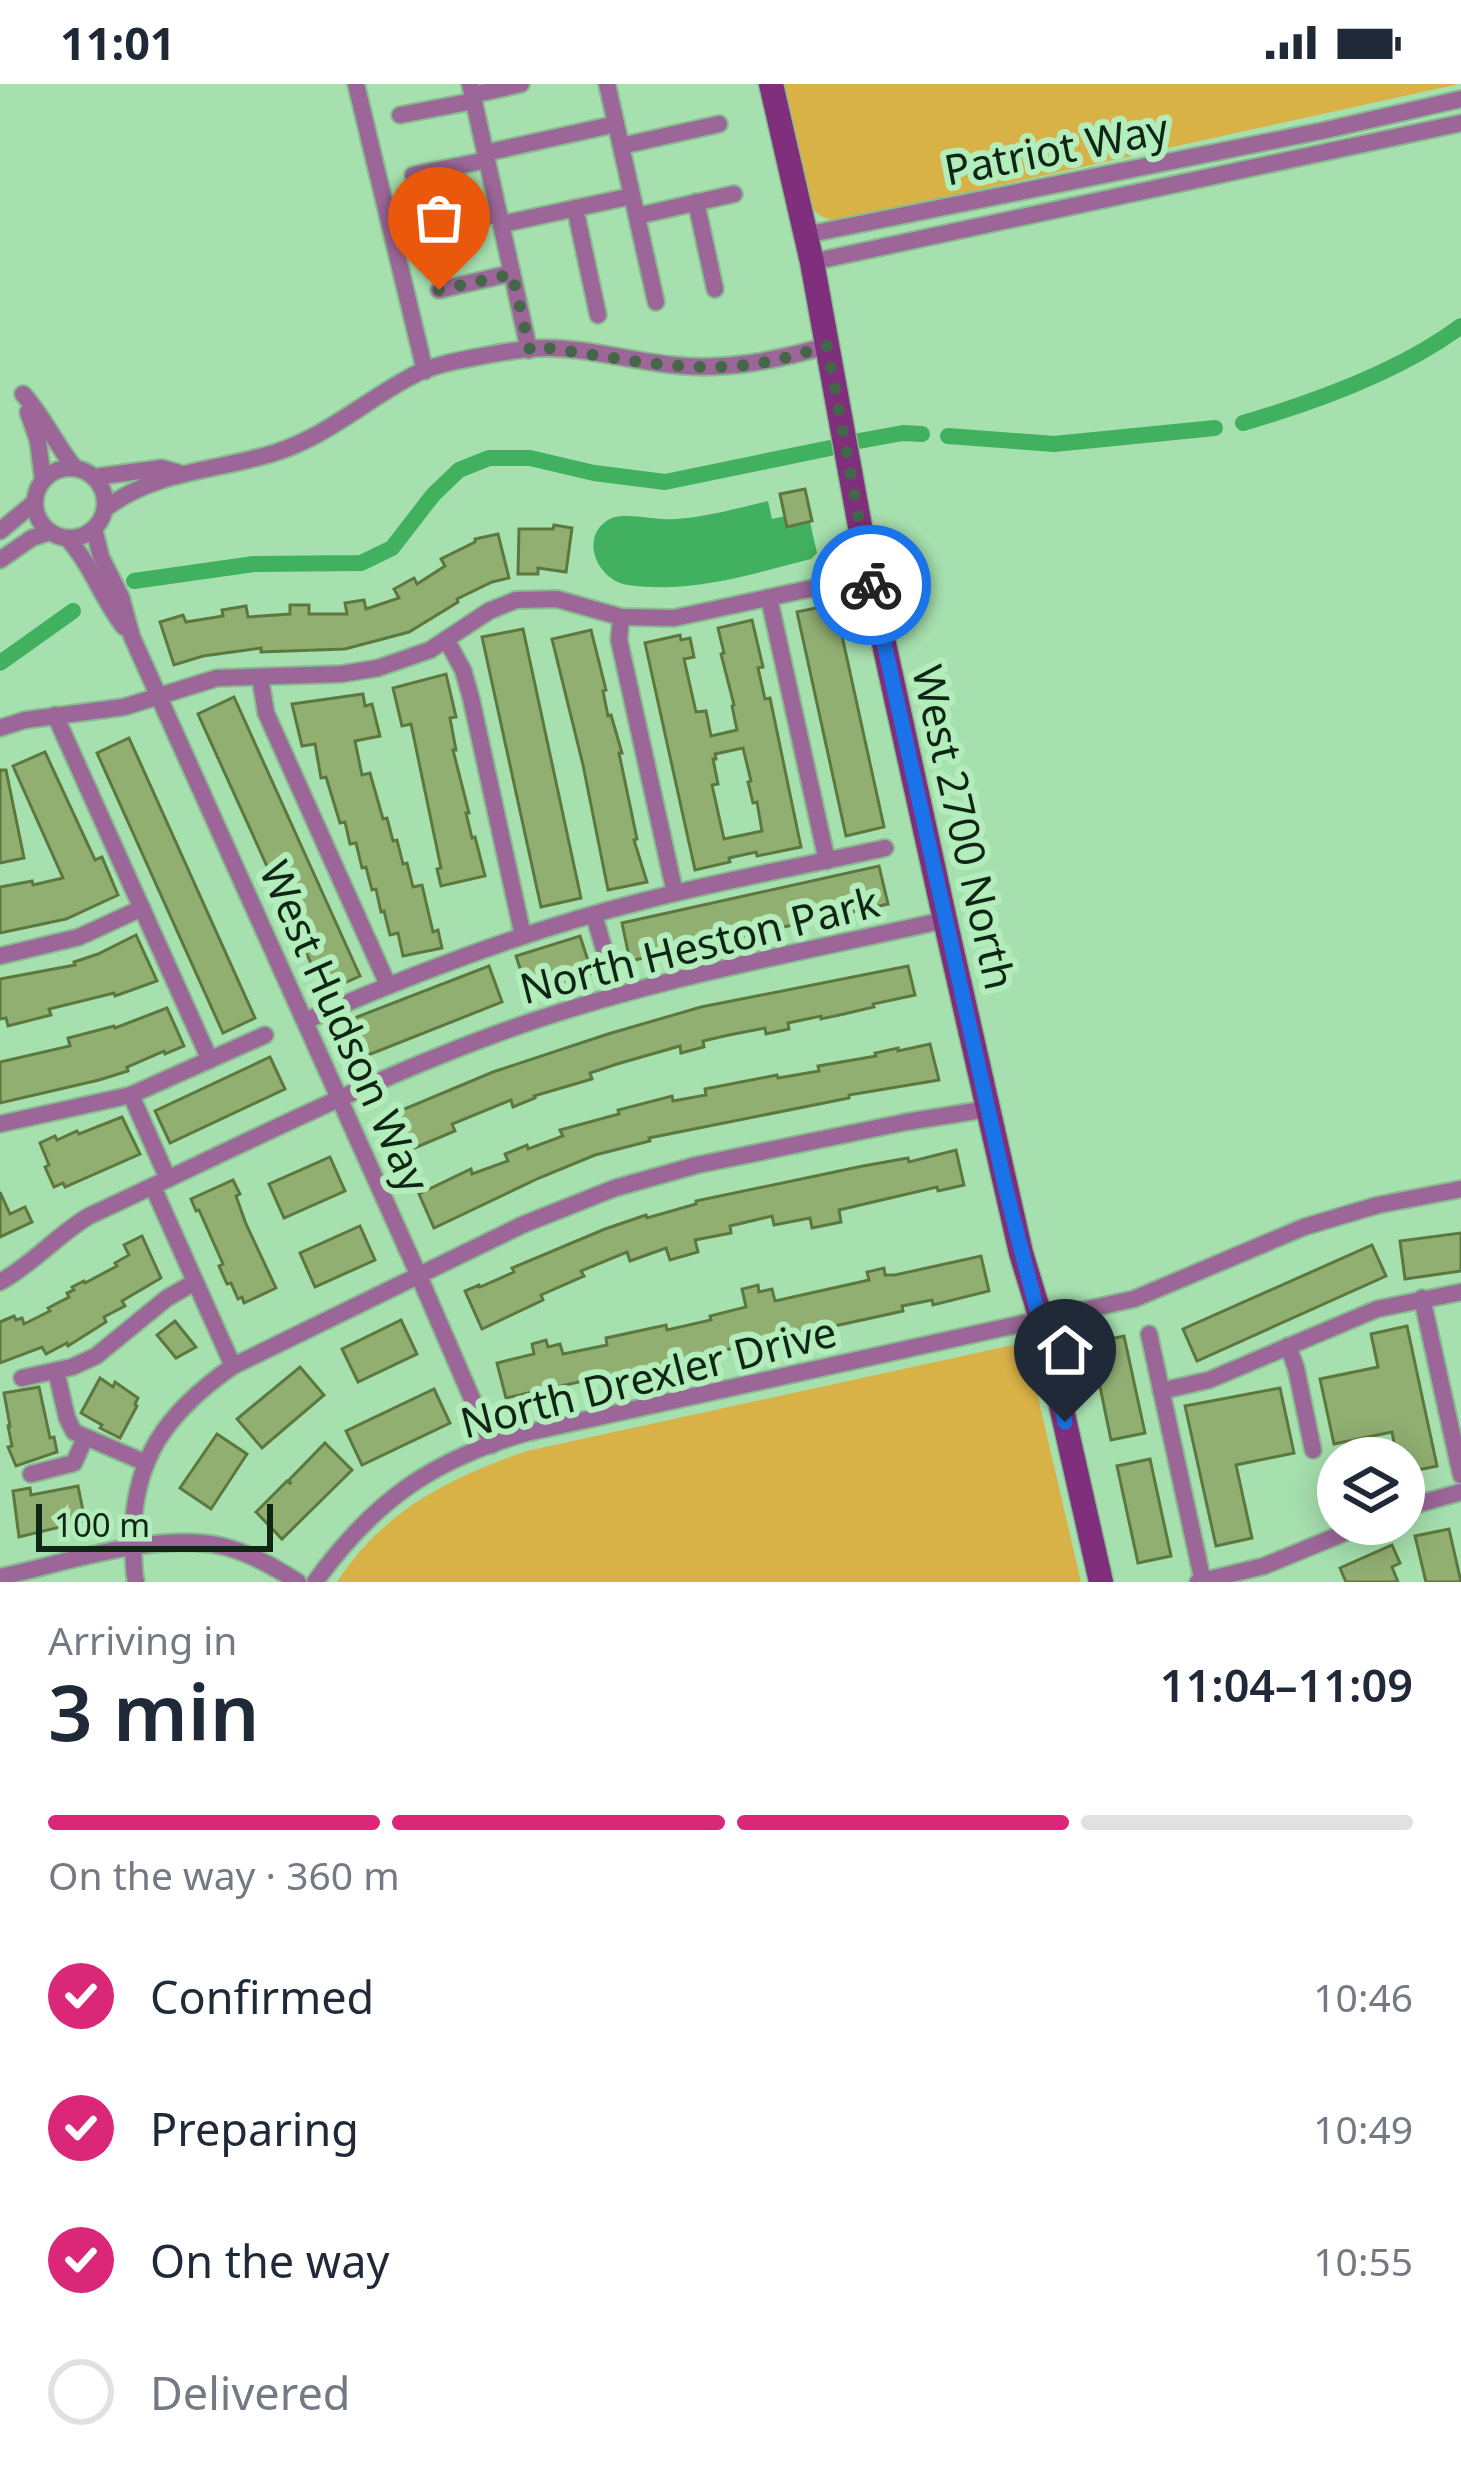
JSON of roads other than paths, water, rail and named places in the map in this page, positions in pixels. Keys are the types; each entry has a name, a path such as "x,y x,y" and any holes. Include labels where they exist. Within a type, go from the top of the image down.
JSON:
{"street":[{"path":"356,84 425,371"},
{"path":"400,115 521,84"},
{"path":"627,84 608,86 656,302"},
{"name":"West 2700 North","path":"771,84 812,262 869,576 1021,1253 1042,1322 1101,1582"},
{"path":"472,93 530,350"},
{"name":"Patriot Way","path":"805,235 1461,99"},
{"name":"Patriot Way","path":"812,262 1461,123"},
{"path":"413,175 616,124"},
{"path":"621,146 719,124"},
{"path":"637,216 734,194"},
{"path":"426,231 632,196"},
{"path":"696,202 715,289"},
{"path":"575,208 598,315"},
{"path":"439,290 512,274"},
{"path":"105,509 131,490 179,473 255,459 305,443 416,373 479,356 547,348 677,366 733,366 827,346"},
{"path":"0,532 35,502 43,480 38,441 23,394 74,467 95,477 162,468 179,473"},
{"path":"43,480 52,472 74,467"},
{"path":"0,560 32,538 84,536 94,530 106,497 95,477"},
{"path":"35,502 42,524 58,535"},
{"name":"West Hudson Way","path":"94,530 158,698 492,1445"},
{"name":"West Hudson Way","path":"58,535 81,552 108,607 132,638"},
{"path":"0,728 25,720 124,707 217,678 359,672 399,662 447,640 489,611 530,598 557,599 621,617 674,618 869,576"},
{"path":"769,598 826,861"},
{"path":"621,617 619,640 674,893"},
{"path":"447,640 471,698 523,936"},
{"path":"260,676 266,713 388,985"},
{"path":"55,715 210,1060"},
{"path":"305,1021 523,936 674,893 885,848"},
{"path":"0,956 80,937 142,908"},
{"path":"594,915 616,994"},
{"name":"North Heston Park","path":"0,1282 31,1263 74,1225 340,1100 496,1034 616,994 945,920"},
{"path":"0,1124 131,1095 266,1036"},
{"path":"131,1095 195,1282 233,1366"},
{"path":"136,1582 134,1502 146,1463 170,1420 233,1366 538,1218 660,1174 988,1108"},
{"name":"North Drexler Drive","path":"315,1582 343,1543 396,1495 457,1457 526,1433 1133,1299 1271,1239 1340,1215 1461,1189"},
{"path":"22,1378 96,1356 166,1298 195,1282"},
{"path":"1161,1391 1209,1380 1359,1315 1461,1292"},
{"path":"1423,1298 1461,1475"},
{"path":"1149,1334 1201,1582 1277,1562 1317,1545"},
{"path":"1288,1346 1313,1450"},
{"path":"56,1371 70,1425 85,1438 146,1463"},
{"path":"31,1474 74,1463 85,1438"},
{"path":"1425,1502 1461,1492"},
{"path":"0,1577 176,1542 225,1547 269,1564 298,1582"}],"waterway":[{"path":"1243,423 1356,384 1461,326"},
{"path":"948,436 1054,444 1215,428"},
{"path":"859,441 922,434"},
{"path":"134,581 254,564 361,563 392,548 459,470 489,458 530,458 665,482 830,448"},
{"path":"0,663 73,611"}]}
